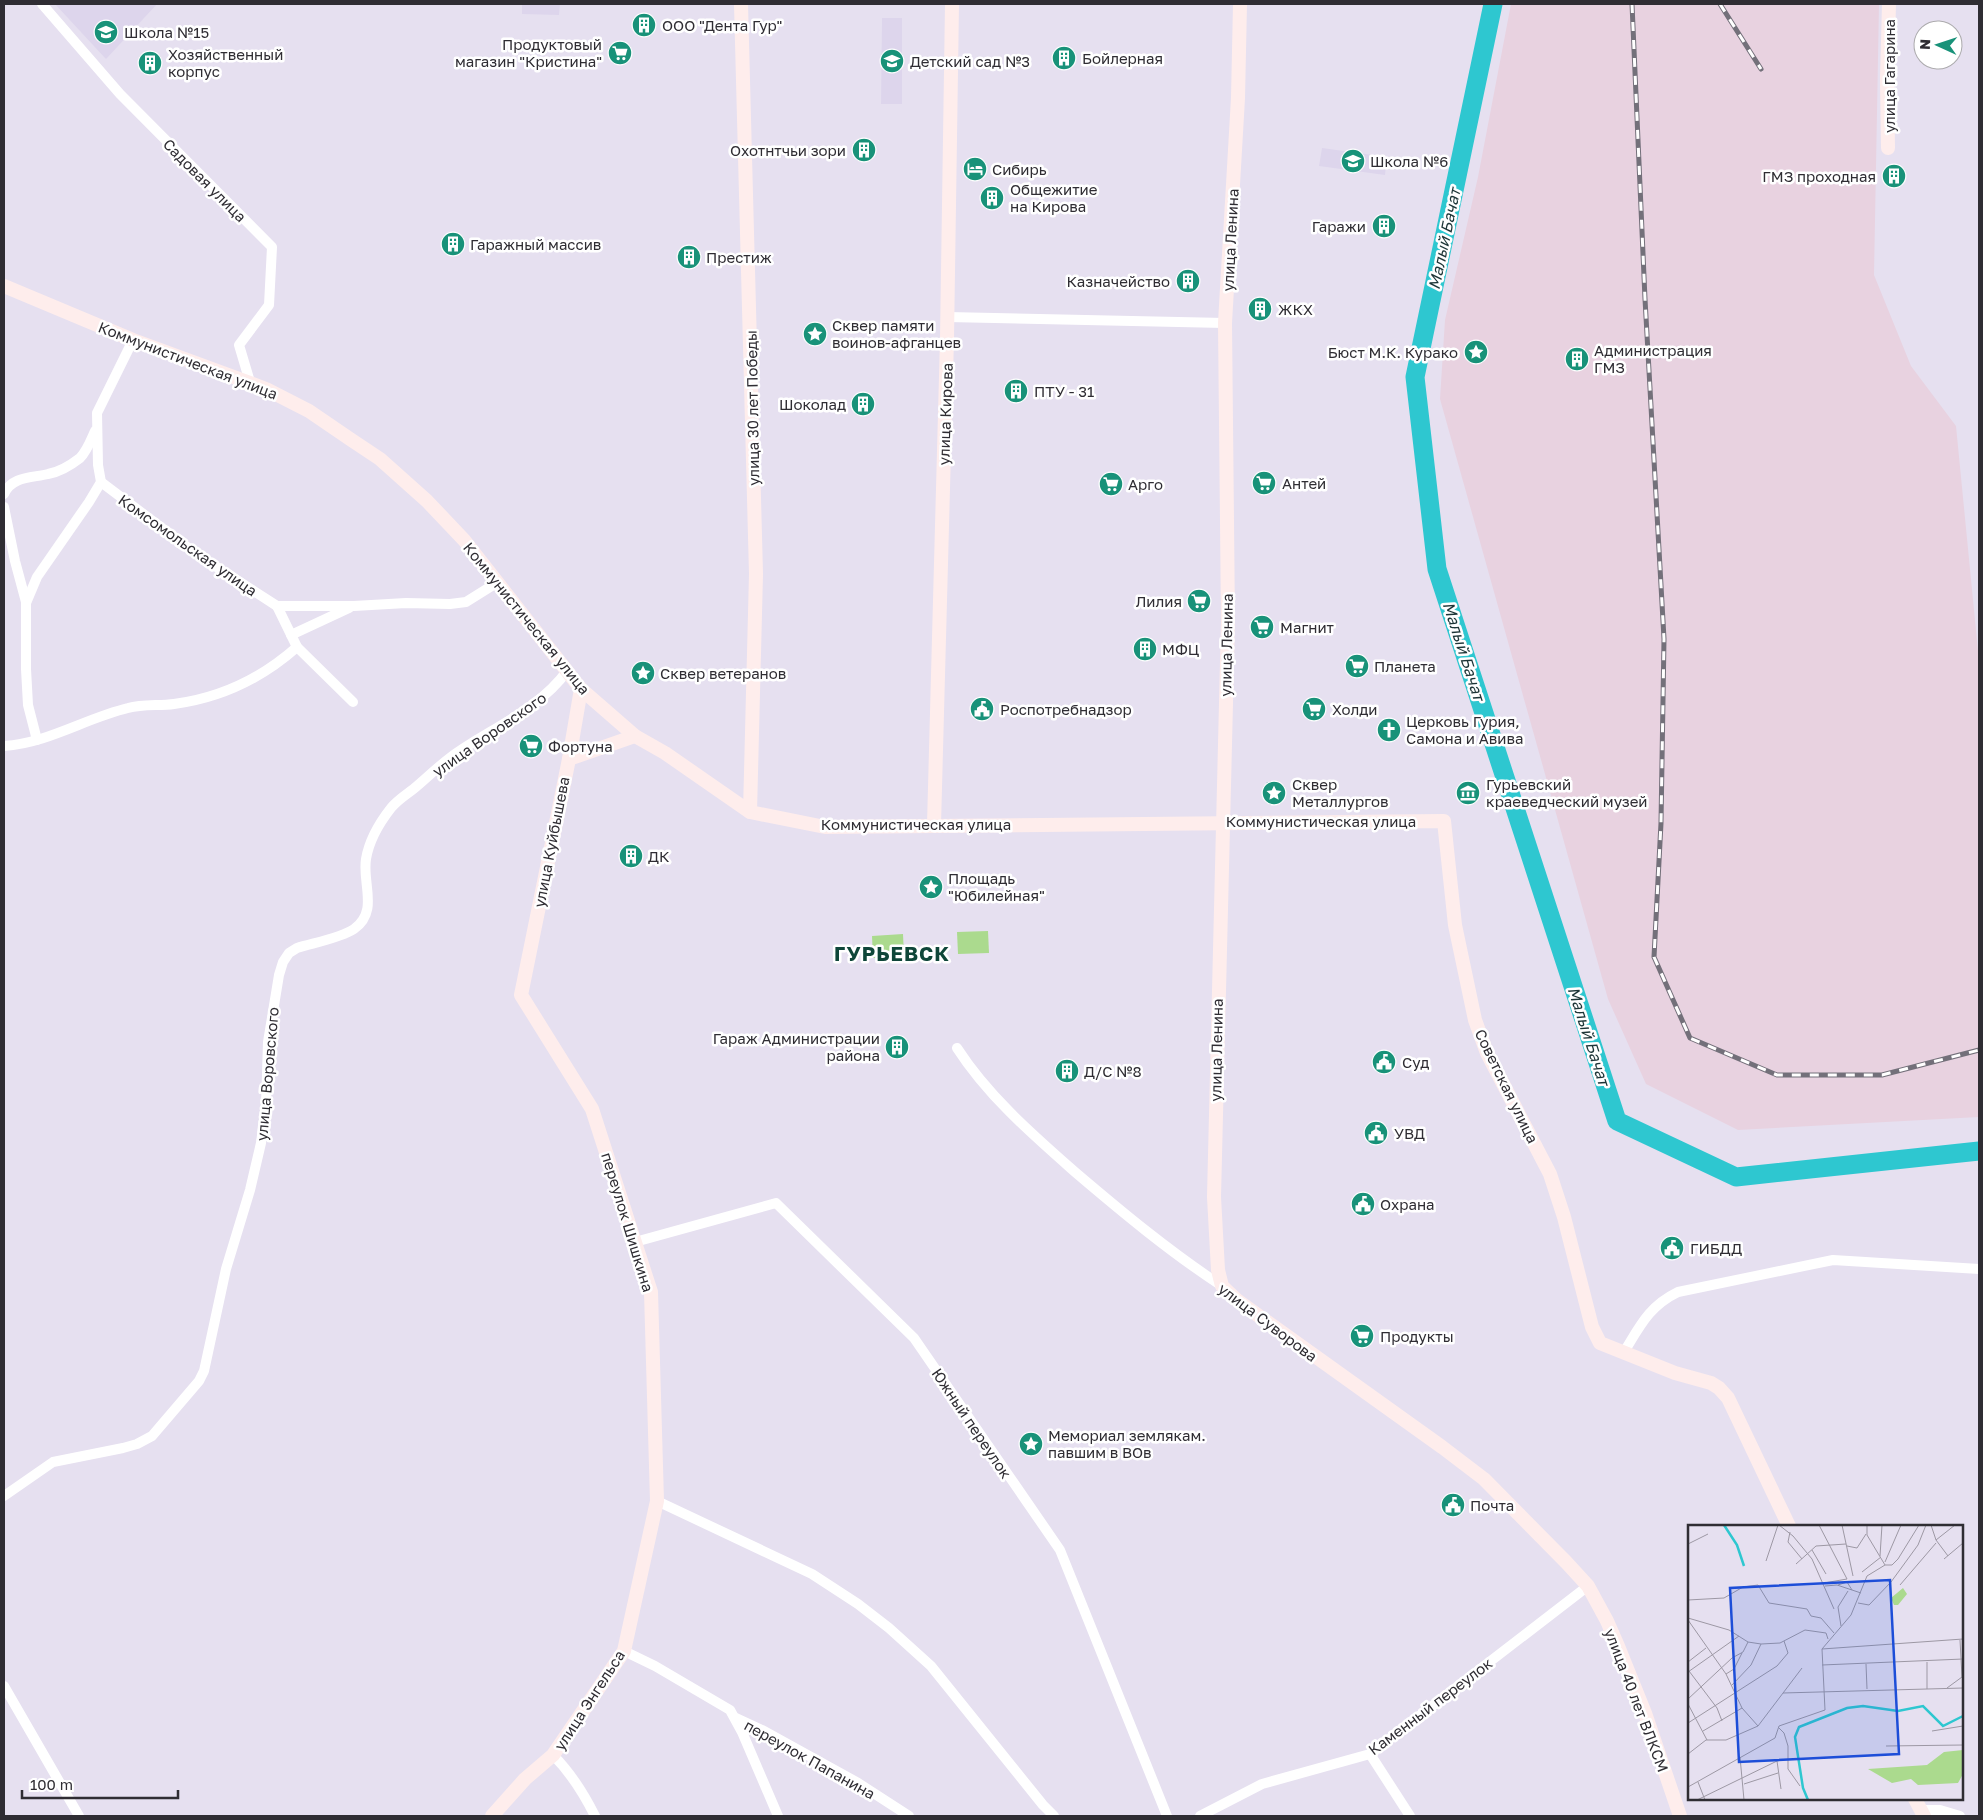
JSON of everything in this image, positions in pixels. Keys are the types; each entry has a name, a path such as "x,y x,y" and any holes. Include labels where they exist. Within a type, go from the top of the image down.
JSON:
{"street":[{"name":"Садовая улица","path":"42,4 120,94 272,247 270,305 239,345 250,382"},
{"name":"улица 30 лет Победы","path":"741,4 756,574 750,812"},
{"name":"улица Кирова","path":"934,825 947,317 952,4"},
{"name":"улица Ленина","path":"1222,1286 1215,1254 1214,1197 1228,620 1225,323 1238,98 1240,4"},
{"name":"улица Гагарина","path":"1888,148 1889,4"},
{"name":"Коммунистическая улица","path":"4,286 133,340 266,389 309,411 380,459 427,500 464,540 581,689 635,736 665,754 750,812 825,827 1444,821"},
{"path":"947,317 1225,323"},
{"path":"26,604 37,577 101,482 97,412 133,340"},
{"path":"4,494 7,487 15,481 50,474 74,462 86,449 97,428"},
{"name":"Комсомольская улица","path":"101,482 195,553 277,606"},
{"path":"4,507 26,604 28,705 37,740"},
{"path":"353,702 297,647 277,606 458,603 466,602 498,582"},
{"path":"291,635 354,606"},
{"path":"4,746 37,740 129,708 183,703 240,686 277,665 297,647"},
{"name":"улица Воровского","path":"4,1496 53,1462 124,1448 152,1436 199,1381 204,1371 226,1269 250,1190 261,1143 266,1104 268,1042 282,962 289,953 297,948 353,930 362,922 368,912 365,878 366,857 373,837 392,806 459,751 519,714 558,684 567,671"},
{"path":"569,758 581,689"},
{"name":"улица Куйбышева","path":"521,996 569,758 635,736"},
{"name":"Советская улица","path":"1444,821 1455,925 1475,1020 1487,1053 1550,1174 1564,1217 1592,1326 1600,1343 1624,1352"},
{"name":"переулок Шишкина","path":"521,996 592,1109 651,1292 657,1501"},
{"name":"улица Суворова","path":"957,1048 972,1072 1042,1144 1128,1217 1196,1269 1222,1286 1260,1318 1442,1446 1484,1480 1588,1586"},
{"name":"Южный переулок","path":"635,1242 776,1203 914,1338 1060,1550 1167,1816"},
{"path":"1789,1525 1728,1398 1719,1388 1711,1383 1675,1373 1624,1352 1648,1313 1663,1299 1678,1292 1834,1260 1979,1269"},
{"path":"657,1501 812,1574 889,1628 930,1666 1042,1805 1054,1816"},
{"name":"улица Энгельса","path":"492,1816 525,1780 553,1755 624,1651 657,1501"},
{"name":"Каменный переулок","path":"1200,1816 1262,1784 1370,1754 1588,1586"},
{"name":"улица 40 лет ВЛКСМ","path":"1588,1586 1607,1620 1645,1713 1680,1816"},
{"path":"624,1651 655,1666 730,1710 736,1718 778,1816"},
{"path":"4,1686 79,1816"},
{"name":"переулок Папанина","path":"736,1718 762,1730 858,1783 910,1816"},
{"path":"1370,1754 1410,1816"},
{"path":"553,1755 566,1768 586,1797 595,1816"},
{"path":"1920,1808 1940,1810 1960,1816"}],"shaded area":[{"name":"Школа №15","path":"55,4 157,4 106,59"},
{"path":"522,4 560,4 559,15 522,14"},
{"path":"1511,4 1879,4 1874,275 1911,366 1956,426 1979,661 1979,1117 1738,1130 1646,1084 1608,999 1440,399 1445,320 1478,177"},
{"name":"Детский сад №3","path":"882,18 902,18 902,104 881,104"},
{"name":"Школа №6","path":"1322,148 1387,157 1385,175 1319,166"}],"green space":[{"path":"988,931 989,953 958,954 957,932"},
{"path":"903,934 904,956 873,958 872,936"}],"waterway":[{"name":"Малый Бачат","path":"1493,4 1415,377 1437,569 1617,1121 1736,1177 1979,1151"}],"railway":[{"path":"1632,4 1645,299 1664,639 1661,823 1654,957 1690,1038 1777,1075 1882,1075 1979,1050"},
{"path":"1720,4 1761,69"}],"place":[{"name":"ООО \"Дента Гур\"","path":"644,25"},
{"name":"Школа №15","path":"106,32"},
{"name":"Продуктовый магазин \"Кристина\"","path":"620,53"},
{"name":"Бойлерная","path":"1064,58"},
{"name":"Детский сад №3","path":"892,61"},
{"name":"Хозяйственный корпус","path":"150,63"},
{"name":"Охотнтчьи зори","path":"864,150"},
{"name":"Школа №6","path":"1353,161"},
{"name":"Сибирь","path":"975,169"},
{"name":"ГМЗ проходная","path":"1894,176"},
{"name":"Общежитие на Кирова","path":"992,198"},
{"name":"Гаражи","path":"1384,226"},
{"name":"Гаражный массив","path":"453,244"},
{"name":"Престиж","path":"689,257"},
{"name":"Казначейство","path":"1188,281"},
{"name":"ЖКХ","path":"1260,309"},
{"name":"Сквер памяти воинов-афганцев","path":"815,334"},
{"name":"Бюст М.К. Курако","path":"1476,352"},
{"name":"Администрация ГМЗ","path":"1577,359"},
{"name":"ПТУ - 31","path":"1016,391"},
{"name":"Шоколад","path":"863,404"},
{"name":"Антей","path":"1264,483"},
{"name":"Арго","path":"1111,484"},
{"name":"Лилия","path":"1199,601"},
{"name":"Магнит","path":"1262,627"},
{"name":"МФЦ","path":"1145,649"},
{"name":"Планета","path":"1357,666"},
{"name":"Сквер ветеранов","path":"643,673"},
{"name":"Роспотребнадзор","path":"982,709"},
{"name":"Холди","path":"1314,709"},
{"name":"Церковь Гурия, Самона и Авива","path":"1389,730"},
{"name":"Фортуна","path":"531,746"},
{"name":"Сквер Металлургов","path":"1274,793"},
{"name":"Гурьевский краеведческий музей","path":"1468,793"},
{"name":"ДК","path":"631,856"},
{"name":"Площадь \"Юбилейная\"","path":"931,887"},
{"name":"Гараж Администрации района","path":"897,1047"},
{"name":"Суд","path":"1384,1062"},
{"name":"Д/С №8","path":"1067,1071"},
{"name":"УВД","path":"1376,1133"},
{"name":"Охрана","path":"1363,1204"},
{"name":"ГИБДД","path":"1672,1248"},
{"name":"Продукты","path":"1362,1336"},
{"name":"Мемориал землякам. павшим в ВОв","path":"1031,1444"},
{"name":"Почта","path":"1453,1505"}],"district":[{"name":"ГУРЬЕВСК","path":"892,953"}]}
